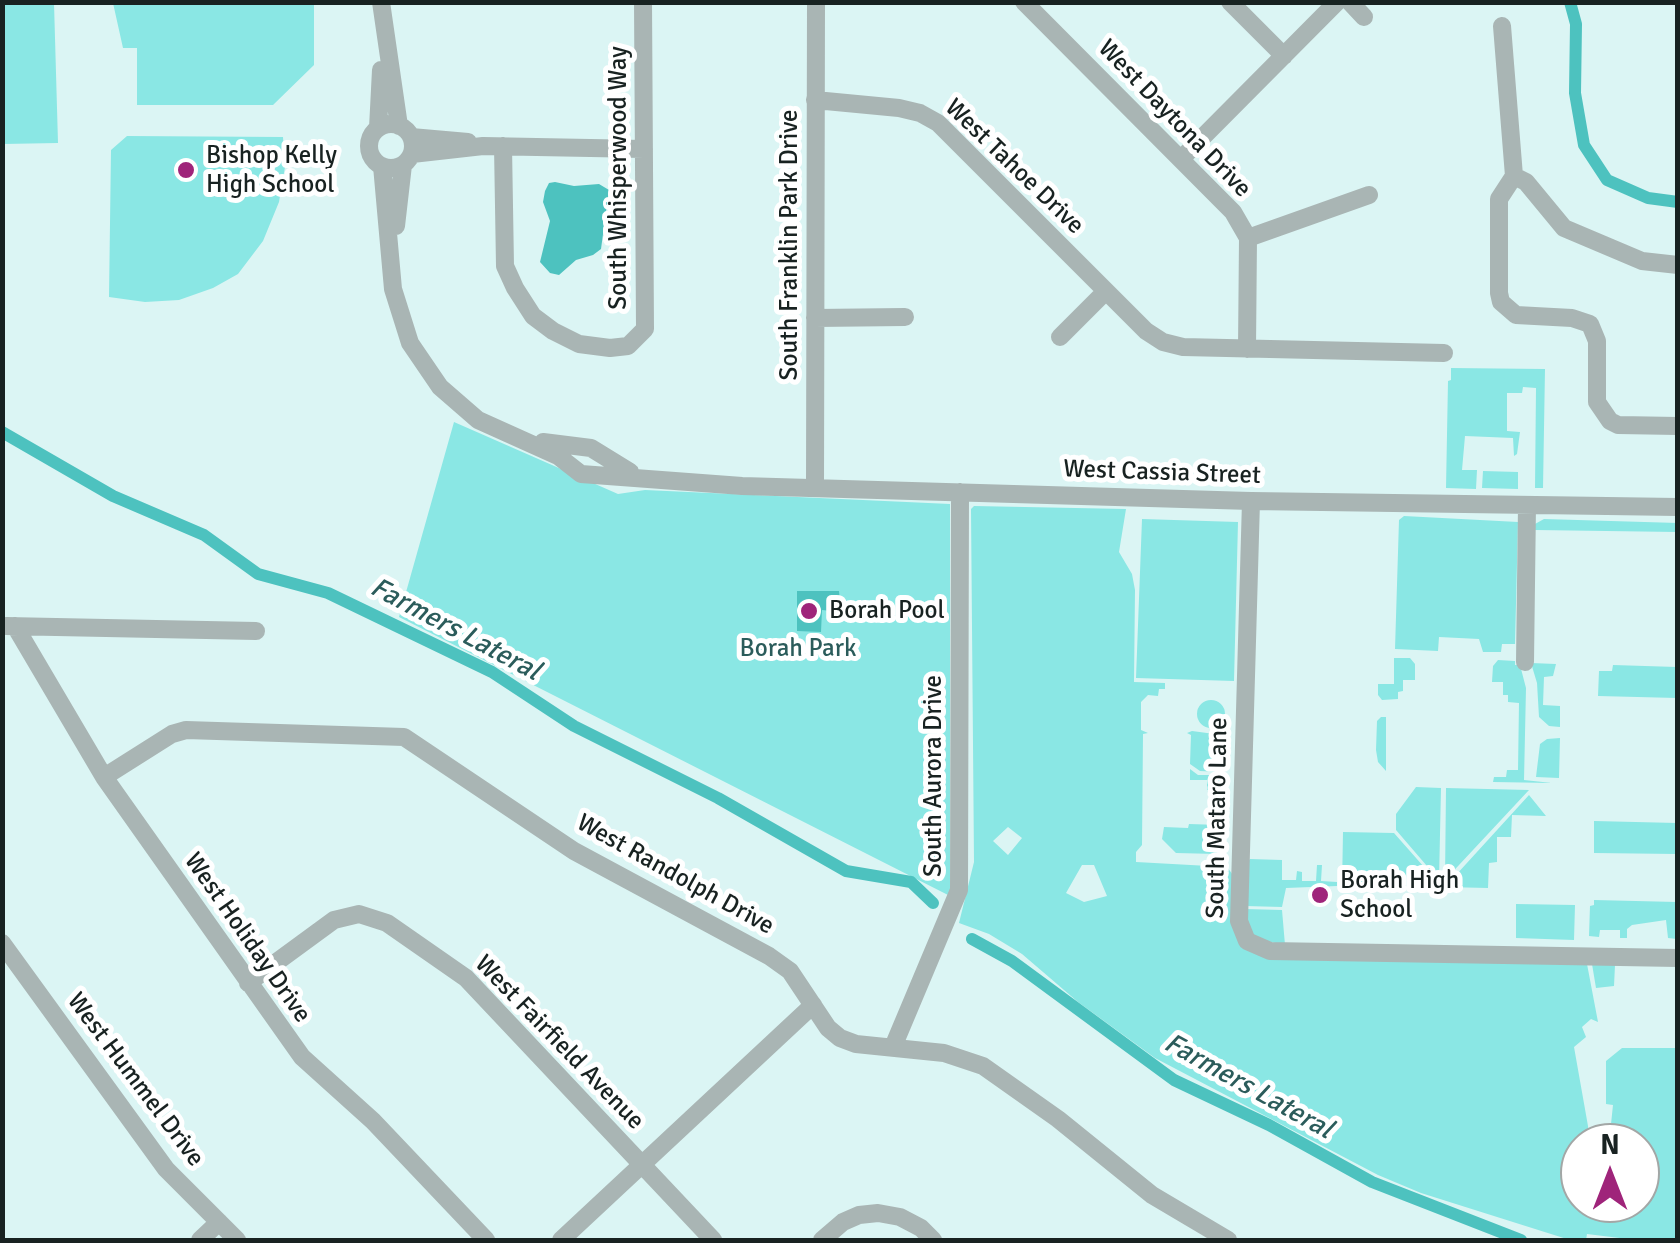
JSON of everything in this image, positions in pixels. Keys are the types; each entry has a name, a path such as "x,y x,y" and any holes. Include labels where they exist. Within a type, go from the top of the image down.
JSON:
{"street":[{"path":"382,2 406,145 391,256"},
{"name":"South Whisperwood Way","path":"503,146 505,266 515,288 533,316 566,338 610,348 628,346 645,329 643,2"},
{"name":"South Franklin Park Drive","path":"815,488 816,2"},
{"name":"West Daytona Drive","path":"1024,2 1233,212 1248,238 1247,348"},
{"path":"1230,2 1284,56"},
{"path":"1181,159 1337,2"},
{"path":"1350,2 1364,17"},
{"path":"1502,26 1514,176 1500,199 1502,302 1516,316 1572,318 1590,324 1597,341 1597,402 1610,421 1618,425 1678,426"},
{"path":"378,128 384,30"},
{"name":"West Tahoe Drive","path":"816,100 899,108 938,123 1146,331 1163,342 1183,347 1444,353"},
{"path":"406,145 389,168 375,162 369,141 384,125 406,145 644,149"},
{"path":"382,166 391,256"},
{"path":"1514,176 1526,182 1564,228 1642,261 1678,265"},
{"path":"1248,238 1369,194"},
{"name":"West Cassia Street","path":"391,256 400,316 424,365 460,406 478,420 558,456 581,474 683,484 815,488 1252,501 1678,507"},
{"path":"1060,337 1106,291"},
{"path":"815,318 904,318"},
{"path":"514,436 591,448 645,478"},
{"name":"South Aurora Drive","path":"893,1047 959,890 960,492"},
{"name":"South Mataro Lane","path":"1252,501 1239,922 1247,941 1270,951 1678,958"},
{"path":"1524,662 1527,504"},
{"path":"9,626 256,631"},
{"name":"West Holiday Drive","path":"9,626 104,778 302,1057 374,1121 486,1240"},
{"name":"West Randolph Drive","path":"104,778 172,734 186,730 404,737 574,851 769,956 790,971 828,1028 840,1038 856,1044 944,1052 983,1066 1058,1119 1152,1195 1228,1240"},
{"name":"West Fairfield Avenue","path":"248,983 334,920 359,914 387,923 466,978 712,1240"},
{"name":"West Hummel Drive","path":"2,943 166,1170 237,1240"},
{"path":"562,1240 813,1005"},
{"path":"822,1240 842,1222 859,1214 878,1212 900,1217 921,1228 932,1240"},
{"path":"200,1240 219,1222"}],"green space":[{"path":"2,3 54,3 58,143 3,144"},
{"path":"113,3 314,3 314,65 273,105 137,105 137,48 123,48"},
{"path":"127,136 283,137 285,167 279,202 263,241 238,274 179,300 145,302 109,297 111,150"},
{"path":"1451,368 1545,369 1543,488 1535,488 1536,388 1523,387 1522,393 1507,393 1507,431 1520,432 1517,454 1514,456 1513,438 1465,436 1462,470 1477,470 1476,489 1446,488"},
{"name":"Borah Park","path":"454,422 618,494 645,490 950,504 950,896 399,617"},
{"path":"1483,471 1518,472 1518,489 1482,488"},
{"path":"971,509 1126,509 1119,552 1132,574 1135,590 1134,682 1165,683 1158,696 1148,695 1141,702 1141,730 1148,733 1143,734 1142,845 1136,852 1136,862 1227,867 1233,875 1246,949 1264,957 1587,964 1598,1022 1591,1019 1582,1027 1586,1037 1574,1047 1587,1123 1560,1123 1560,1223 1660,1223 1660,1123 1611,1123 1613,1105 1606,1104 1606,1061 1622,1048 1677,1048 1677,1240 1587,1234 1586,1240 1570,1240 1421,1193 1378,1175 1155,1058 1078,1002 1022,954 989,934 959,923 974,862","holes":["1008,827 1022,838 1008,855 993,841","1082,865 1094,865 1107,896 1084,902 1066,893"]},
{"path":"1404,516 1518,522 1515,644 1502,644 1501,652 1483,652 1479,639 1439,637 1438,651 1395,649 1399,520"},
{"path":"1142,519 1238,522 1234,681 1136,678"},
{"path":"1544,519 1678,523 1677,532 1535,530 1535,524"},
{"path":"1394,658 1410,658 1415,664 1415,680 1403,680 1398,699 1382,700 1378,684 1394,684"},
{"path":"1498,660 1520,665 1526,688 1524,780 1552,783 1493,782 1494,777 1506,777 1507,770 1518,770 1519,703 1508,702 1508,695 1503,695 1503,682 1492,682 1493,666"},
{"path":"1531,663 1556,664 1553,676 1544,677 1543,705 1560,706 1560,727 1549,726 1539,717 1537,683"},
{"path":"1613,665 1677,667 1677,698 1598,696 1599,671 1612,671"},
{"path":"1211,700 1221,704 1225,714 1221,724 1211,728 1201,724 1197,714 1201,704"},
{"path":"1386,717 1386,771 1378,762 1376,750 1377,721"},
{"path":"1187,733 1222,735 1219,772 1200,771 1190,764 1191,735"},
{"path":"1560,738 1559,778 1536,777 1540,744"},
{"path":"1190,769 1198,775 1219,775 1221,801 1214,801 1212,791 1207,790 1207,780 1190,780"},
{"path":"1416,787 1441,788 1439,880 1396,830 1396,814"},
{"path":"1446,788 1529,790 1445,880"},
{"path":"1529,795 1546,816 1512,815 1511,837 1497,837 1497,862 1489,863 1488,888 1445,887"},
{"path":"1594,821 1677,823 1677,854 1594,853"},
{"path":"1189,824 1220,825 1217,854 1176,853 1162,839 1164,827 1188,828"},
{"path":"1343,832 1394,833 1439,884 1439,890 1342,887"},
{"path":"1250,859 1282,860 1282,880 1296,880 1297,871 1302,872 1302,881 1316,881 1317,865 1322,865 1321,881 1337,882 1337,886 1286,888 1282,907 1245,906 1246,864"},
{"path":"1594,900 1677,902 1677,939 1668,938 1666,920 1632,925 1627,929 1627,938 1620,938 1620,930 1600,930 1599,937 1589,936 1590,906"},
{"path":"1516,904 1575,905 1574,940 1516,938"},
{"path":"1245,909 1282,910 1285,945 1252,938"},
{"path":"1592,964 1615,965 1614,986 1596,988"}],"shaded area":[{"path":"549,183 574,186 599,184 609,190 601,249 576,260 559,275 550,273 540,262 550,221 543,202 545,191"},
{"name":"Borah Pool","path":"797,591 839,591 841,612 822,610 821,632 797,631"}],"waterway":[{"path":"1570,2 1576,24 1575,93 1584,145 1607,180 1648,198 1678,202"},
{"name":"Farmers Lateral","path":"2,432 113,496 204,535 258,574 328,593 492,672 574,726 718,798 846,871 911,882 933,903"},
{"name":"Farmers Lateral","path":"972,939 1012,961 1174,1080 1269,1125 1372,1182 1521,1240"}],"place":[{"name":"Bishop Kelly High School","path":"186,170"},
{"name":"Borah Pool","path":"809,611"},
{"name":"Borah High School","path":"1320,895"}]}
